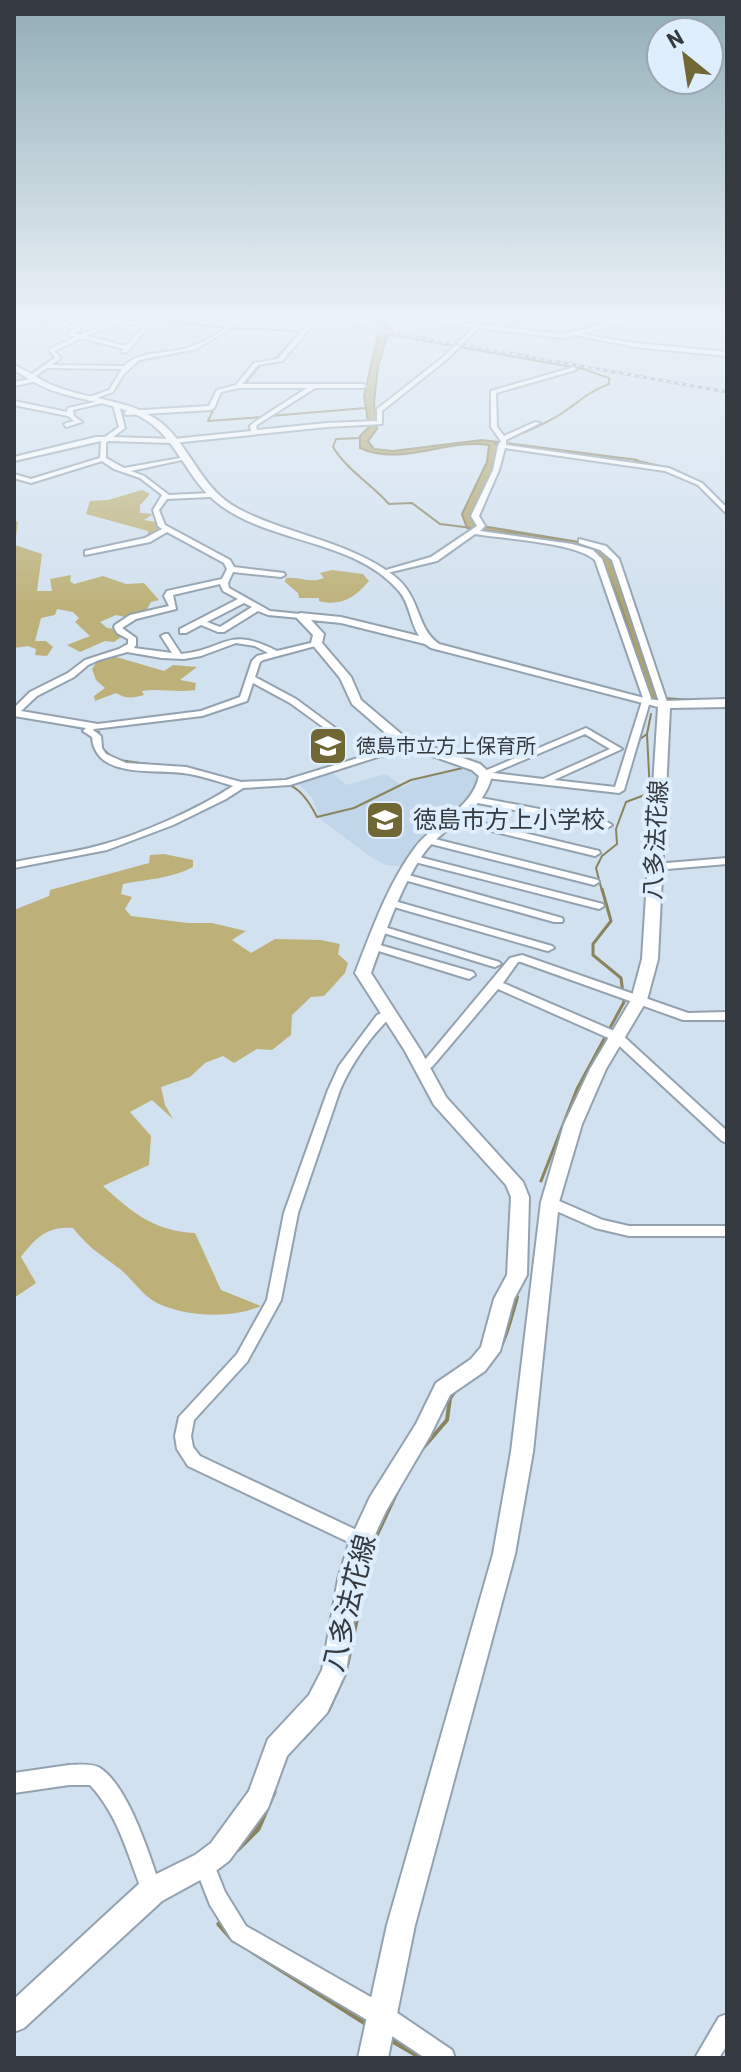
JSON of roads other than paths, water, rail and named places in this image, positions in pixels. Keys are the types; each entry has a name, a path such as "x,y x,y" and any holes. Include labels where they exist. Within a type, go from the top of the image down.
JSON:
{"main road":[{"path":"142,416 165,429 210,495 236,511 348,554 399,584 409,599 426,641"},
{"path":"300,616 341,620 426,641 450,652 656,703 727,703"},
{"path":"300,616 319,634 316,643 345,677 356,702 410,745 459,761 486,776 476,800 427,840 415,859 376,937 364,978 413,1051 440,1101 514,1182 534,1199"},
{"name":"八多法花線","path":"14,2018 152,1891 204,1864 220,1852 259,1799 277,1748 318,1704 334,1672 349,1579 361,1540 393,1473 423,1430 443,1389 478,1365 490,1351 504,1299 517,1275 534,1199 573,1124 610,1035 650,959 655,867 656,703"},
{"name":"八多法花線","path":"373,2058 401,1925 504,1554 522,1452 534,1199"}],"street":[{"path":"66,425 79,422 71,416"},
{"path":"103,459 102,446 107,438 122,428 119,416"},
{"path":"255,433 253,426 268,416"},
{"path":"14,459 73,442 107,438 172,441 378,423 379,416"},
{"path":"478,529 475,516 496,470 502,442 494,427 494,416"},
{"path":"502,442 537,423"},
{"path":"502,442 669,469 696,482 727,512"},
{"path":"122,471 184,458"},
{"path":"14,476 31,481 103,459 122,471 142,477 166,497 210,495"},
{"path":"166,497 156,510 165,530 223,558 231,569 281,575"},
{"path":"478,529 572,546 593,553 609,583 656,703"},
{"path":"383,572 434,559 478,529 580,540 605,549 615,559 656,703 619,790 486,776"},
{"path":"88,553 147,540 165,530"},
{"path":"231,569 224,586 243,600 268,613 300,616"},
{"path":"127,649 132,638 118,627 127,620 167,610 174,604 168,596 177,589 226,580"},
{"path":"183,631 243,600"},
{"path":"200,622 221,630 257,608"},
{"path":"165,636 178,656"},
{"path":"274,653 253,642 239,640 218,644 193,655 127,649 85,663 72,675 28,696 14,713 90,729 202,713 244,699 256,661 274,653 316,643"},
{"path":"252,679 293,701 333,730"},
{"path":"90,729 96,736 97,748 113,762 186,770 241,785 290,782 410,745"},
{"path":"486,776 586,731 617,749 545,781"},
{"path":"486,776 623,797"},
{"path":"14,865 103,848 169,823 241,785"},
{"path":"476,800 607,825"},
{"path":"454,819 595,853"},
{"path":"427,840 594,882"},
{"path":"415,859 599,906"},
{"path":"655,867 727,861"},
{"path":"405,877 558,920"},
{"path":"391,903 548,948"},
{"path":"376,937 495,964"},
{"path":"376,937 469,975"},
{"path":"420,1067 428,1064 514,960 522,958 687,1017 727,1016"},
{"path":"496,984 610,1035 727,1138"},
{"path":"361,1540 194,1461 185,1449 183,1436 187,1417 242,1358 274,1300 291,1213 334,1090 343,1069 381,1018 388,1014"},
{"path":"534,1199 600,1224 629,1231 727,1231"},
{"path":"14,1783 69,1775 94,1775 110,1790 129,1827 152,1891"},
{"path":"204,1864 217,1898 239,1933 382,2016 444,2058"},
{"path":"706,2058 727,2025"}],"waterway":[{"path":"210,416 208,421 262,417"},
{"path":"495,444 558,416"},
{"path":"360,438 336,439 333,447 345,463 389,504 412,503 440,524 472,528"},
{"path":"634,460 673,469 698,482"},
{"path":"662,698 695,700"},
{"path":"647,734 651,714"},
{"path":"26,717 99,732 103,749 112,757"},
{"path":"602,891 596,868 602,856 617,844 616,829 626,802 650,793 647,734"},
{"path":"633,758 640,739 647,734"},
{"path":"119,760 155,765"},
{"path":"162,766 182,767"},
{"path":"236,781 284,783 301,793 317,817 354,808 411,780 467,767"},
{"path":"541,1181 577,1089 624,1002 621,978 593,955 593,944 611,921 602,889"},
{"path":"462,1386 485,1368 500,1348 517,1297"},
{"path":"423,1448 447,1420 450,1398 456,1390"},
{"path":"365,1580 373,1543 397,1492"},
{"path":"347,1664 365,1578"},
{"path":"303,1738 328,1710 344,1675"},
{"path":"238,1849 258,1829 274,1792"},
{"path":"219,1924 233,1940"},
{"path":"253,1952 368,2025"},
{"path":"391,2040 422,2058"}],"place":[{"name":"徳島市立方上保育所","path":"328,746"},
{"name":"徳島市方上小学校","path":"385,820"}]}
